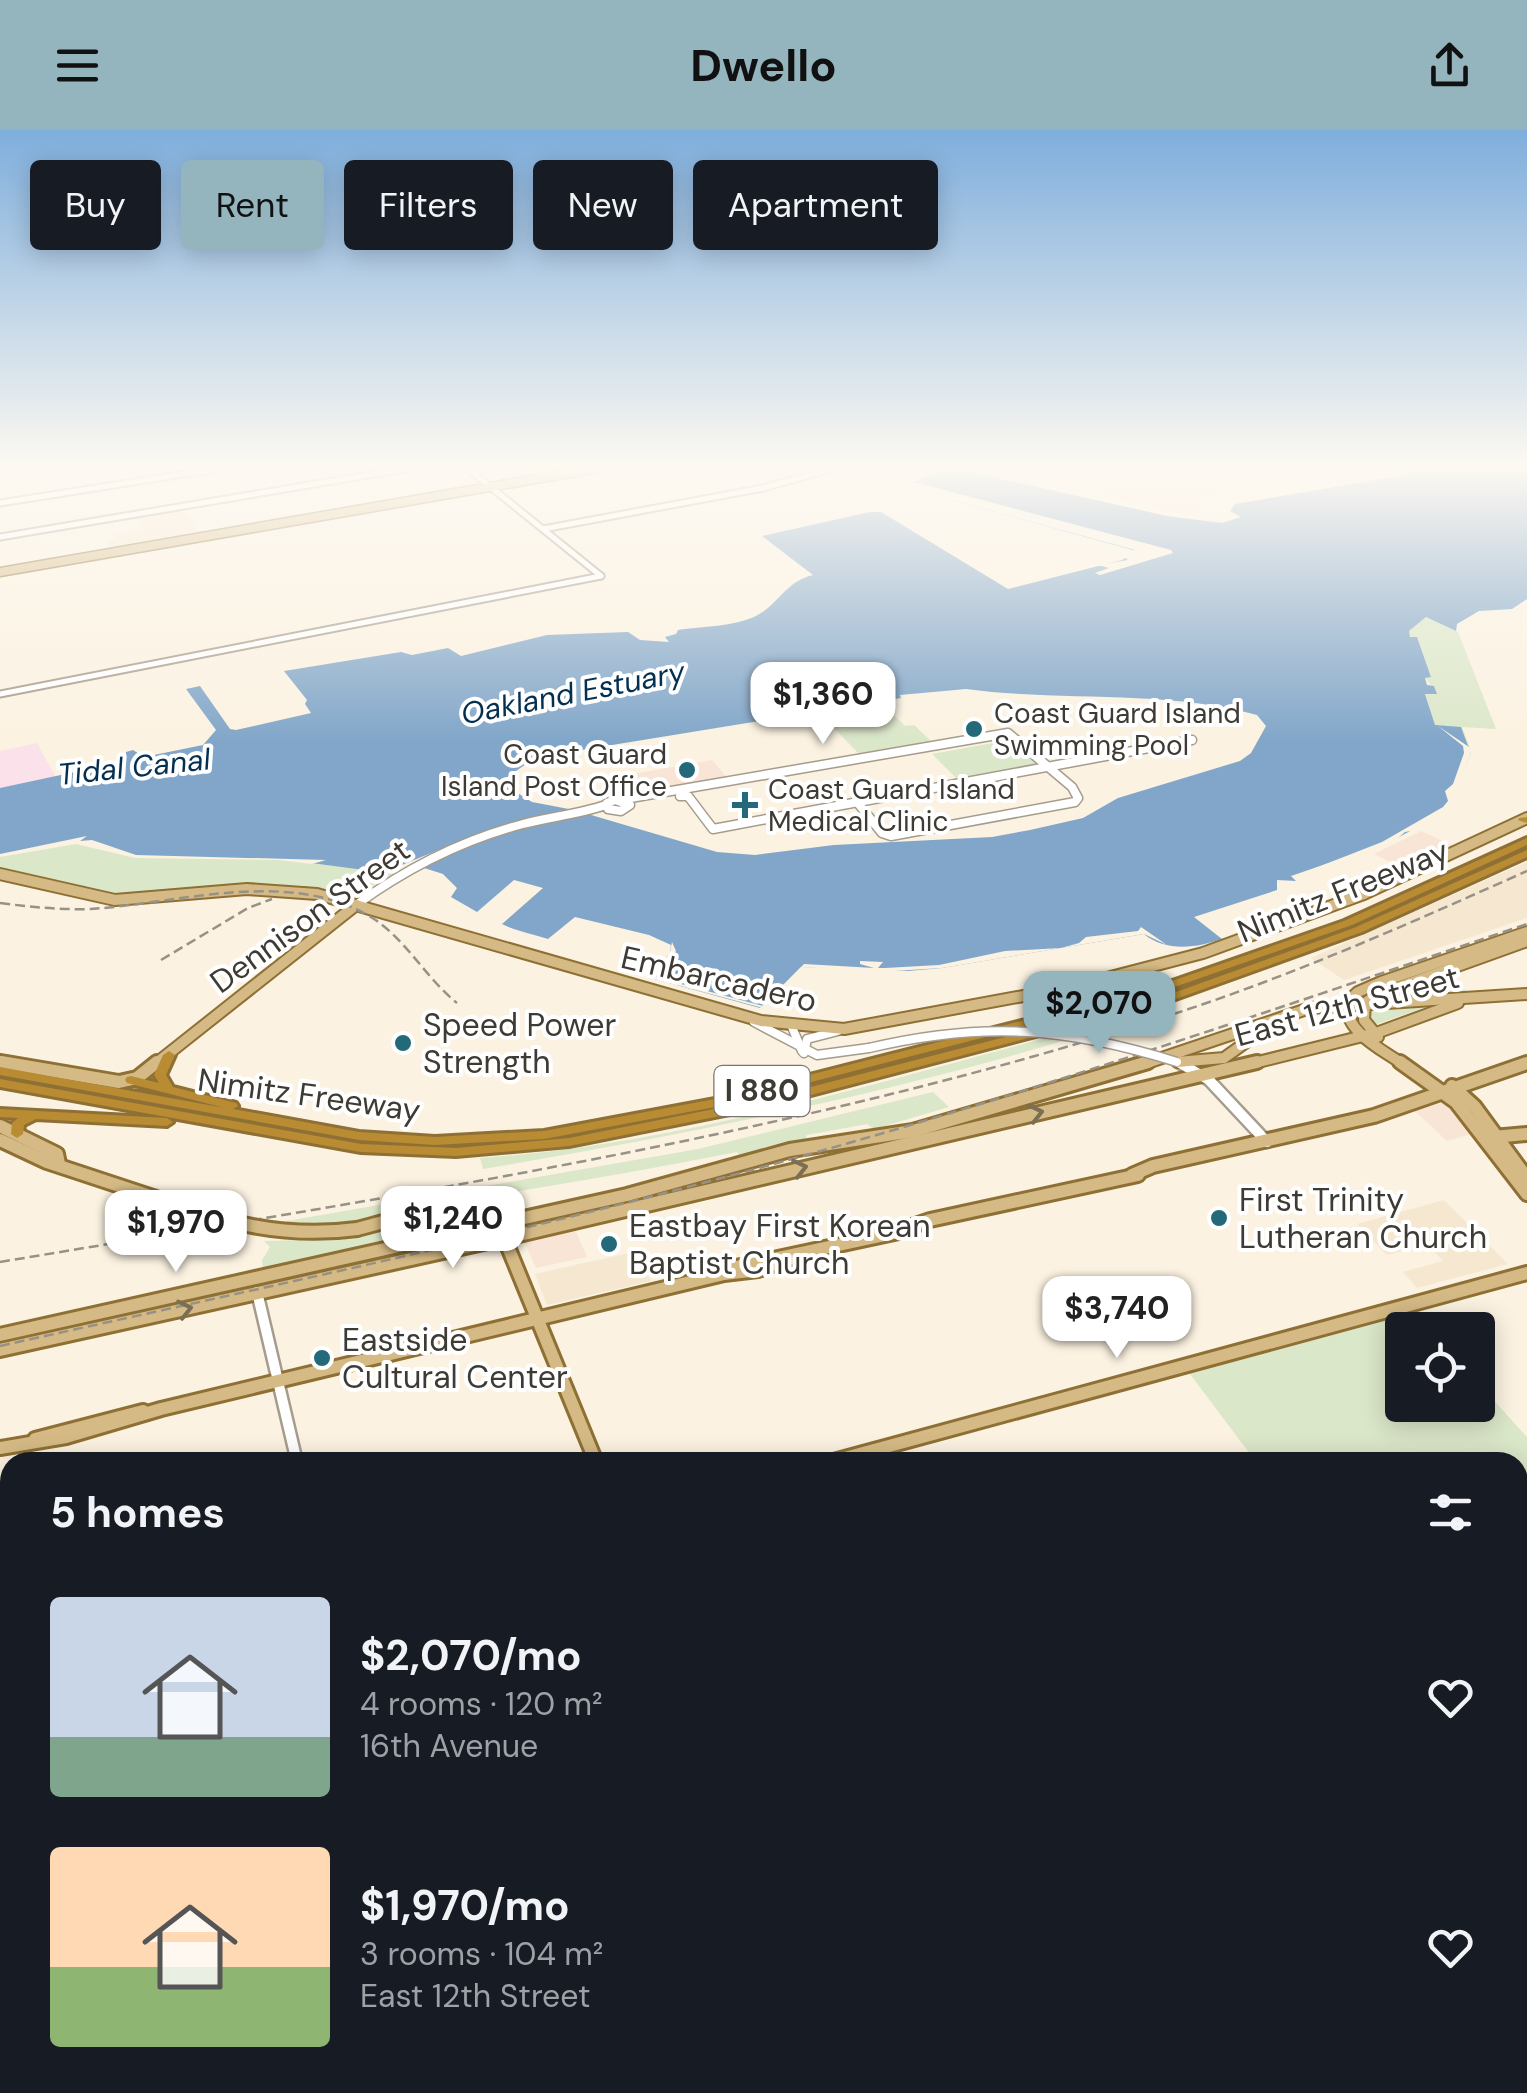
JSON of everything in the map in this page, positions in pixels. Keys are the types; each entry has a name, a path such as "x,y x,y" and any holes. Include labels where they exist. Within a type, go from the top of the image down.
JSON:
{"highway":[{"name":"Nimitz Freeway","path":"0,1071 324,1132 400,1140 488,1140 579,1130 729,1100 1114,1002 1266,954 1348,923 1486,862 1527,837"},
{"name":"Nimitz Freeway","path":"0,1083 331,1144 424,1152 522,1148 647,1129 766,1103 1169,998 1372,924 1527,853"},
{"path":"1097,982 1110,991 1122,991 1240,957 1266,954"},
{"path":"169,1090 160,1074 172,1051"},
{"path":"131,1080 232,1106 246,1116"},
{"path":"0,1113 130,1117 257,1139 331,1144"},
{"path":"17,1134 18,1123 38,1114"}],"main road":[{"path":"0,572 71,560"},
{"name":"Embarcadero","path":"0,874 115,900 271,889 318,894 742,1016 788,1026 844,1029 1097,982 1203,953 1309,916 1526,819"},
{"name":"Dennison Street","path":"131,1080 356,905"},
{"path":"1527,933 1381,982 1358,992 1345,1004 1350,1024 1451,1090 1527,1178"},
{"path":"1369,1035 1364,1020 1366,1003 1390,990 1527,941"},
{"path":"1390,990 1390,996 1400,1002"},
{"name":"East 12th Street","path":"0,1350 790,1150 944,1123 1140,1065 1282,1017 1345,1004 1527,994"},
{"name":"East 12th Street","path":"0,1335 506,1238 1369,1035 1447,1006 1481,998"},
{"path":"1182,1062 1224,1058 1282,1017"},
{"name":"Dennison Street","path":"104,1074 138,1072 172,1051"},
{"path":"0,1059 131,1080"},
{"path":"0,1059 118,1082 131,1080"},
{"path":"0,1448 66,1438 154,1411 724,1274 758,1270 800,1255 934,1226 952,1218 1132,1175 1167,1170 1374,1116 1527,1063"},
{"path":"0,1126 57,1154 59,1164"},
{"path":"1491,1138 1527,1134"},
{"path":"1491,1138 1527,1194"},
{"path":"0,1140 224,1223 269,1234 308,1236 438,1212 532,1217"},
{"path":"438,1212 458,1223 443,1237"},
{"path":"479,1214 498,1224 506,1238 592,1452"},
{"path":"867,1452 1527,1272"}],"street":[{"path":"0,694 601,576 581,560"},
{"path":"857,802 882,832 895,836 1075,802 1078,798 1072,787 1009,735"},
{"path":"605,807 688,796 1009,735"},
{"path":"605,807 618,800 1009,735"},
{"path":"688,796 713,829 1192,740"},
{"path":"618,800 629,806"},
{"name":"Dennison Street","path":"356,905 395,877 489,834 605,807"},
{"path":"742,1016 804,1052 830,1057 948,1031 993,1029 1134,1049 1182,1062 1202,1074 1268,1142"},
{"path":"784,1042 788,1026"},
{"path":"788,1026 804,1052"},
{"path":"804,1052 807,1040 844,1029"},
{"path":"255,1286 295,1452"}],"shaded area":[{"path":"37,743 56,778 0,788 0,751"},
{"path":"712,760 731,782 684,791 627,775"},
{"path":"1421,831 1456,847 1405,870 1374,854"},
{"path":"1527,862 1527,918 1344,980 1311,958"},
{"path":"1447,1101 1474,1133 1447,1141 1415,1111"},
{"path":"1444,1200 1508,1264 1417,1288 1403,1272 1443,1261 1427,1244 1387,1255 1357,1224"},
{"path":"575,1229 587,1257 536,1268 524,1241"},
{"path":"638,1251 651,1281 547,1305 535,1274"}],"green space":[{"path":"1426,617 1458,632 1496,729 1462,727 1470,748 1435,726 1425,693 1436,694 1425,677 1431,676 1417,637 1410,637 1408,631"},
{"path":"895,716 905,726 914,725 932,742 861,756 832,726"},
{"path":"1004,741 1020,747 1038,764 958,780 932,754"},
{"path":"78,843 373,852 397,872 348,899 304,890 261,888 119,896 0,870 0,856"},
{"path":"1451,972 1455,983 1468,992 1372,1026 1368,1014 1374,1001"},
{"path":"1046,1038 1063,1041 775,1114 483,1169 480,1158 623,1141 766,1112"},
{"path":"933,1092 949,1107 874,1129 867,1124 807,1135 806,1139 740,1156 737,1152 352,1221 311,1226 264,1225 698,1149"},
{"path":"431,1220 452,1223 447,1229 263,1270 262,1260 270,1247 264,1241 342,1239"},
{"path":"1385,1320 1385,1422 1495,1422 1495,1402 1527,1437 1527,1452 1248,1452 1190,1374"}],"water":[{"path":"793,560 960,560 1008,589 1122,560 1527,560 1527,599 1512,609 1479,611 1457,624 1456,631 1426,617 1409,631 1410,637 1417,637 1431,677 1425,678 1427,685 1434,686 1437,694 1425,694 1435,725 1461,727 1471,754 1443,813 1390,842 1291,876 1296,881 1277,880 1277,890 1194,917 1222,939 1202,945 1171,946 1144,934 942,968 908,971 801,967 760,1008 651,978 671,945 649,935 575,917 548,939 470,912 446,897 453,889 438,874 414,868 387,873 281,859 134,857 78,843 0,856 0,788 126,761 126,752 133,750 144,757 203,745 216,730 186,689 200,686 230,729 236,730 311,713 305,704 307,700 284,671 448,648 461,656 547,635 628,632 640,640 669,642 665,637 678,630 747,620 796,582 813,575","holes":["966,689 1149,699 1257,715 1266,726 1251,753 1240,761 1118,798 1083,818 992,837 834,845 755,855 717,852 574,810 532,802 500,782 532,760 563,753 901,698 900,695"]}],"pier":[{"path":"1151,560 1100,575 1095,573 1109,568 1098,565"},
{"path":"1438,726 1469,747 1471,754 1455,790 1458,792 1453,795 1456,806 1416,830 1405,832 1391,844 1300,874 1382,842 1443,807 1448,801 1445,791 1453,784 1464,753 1463,746"},
{"path":"538,822 462,846 421,867 443,874 457,888 451,897 477,912 514,880 543,888 502,924 517,931 470,918 473,914 442,898 450,890 433,874 414,869 391,876 397,867 475,835"},
{"path":"87,836 80,841 92,840 136,855 326,860 312,864 135,858 76,844 0,857"},
{"path":"1141,927 1167,945 1144,934 1061,948 1086,937 1138,931"},
{"path":"672,942 676,951 655,977 763,1006 804,964 874,968 860,961 883,962 878,968 939,965 1005,951 1061,948 942,968 877,972 803,967 770,1006 763,1008 651,978 670,952"}],"railway":[{"path":"0,1262 584,1161 873,1098 1016,1061 1252,987 1527,871"},
{"path":"0,903 91,909 237,892 311,895 345,904 377,921 457,1003"},
{"path":"161,960 248,908 272,899"},
{"path":"0,1346 536,1225 817,1152 1123,1059 1527,924"}],"place":[{"name":"Coast Guard Island Swimming Pool","path":"974,729"},
{"name":"Coast Guard Island Post Office","path":"687,770"},
{"name":"Coast Guard Island Medical Clinic","path":"745,805"},
{"name":"Speed Power Strength","path":"403,1043"},
{"name":"First Trinity Lutheran Church","path":"1219,1218"},
{"name":"Eastbay First Korean Baptist Church","path":"609,1244"},
{"name":"Eastside Cultural Center","path":"322,1358"}],"water label":[{"name":"Oakland Estuary","path":"573,693"},
{"name":"Tidal Canal","path":"134,767"}]}
